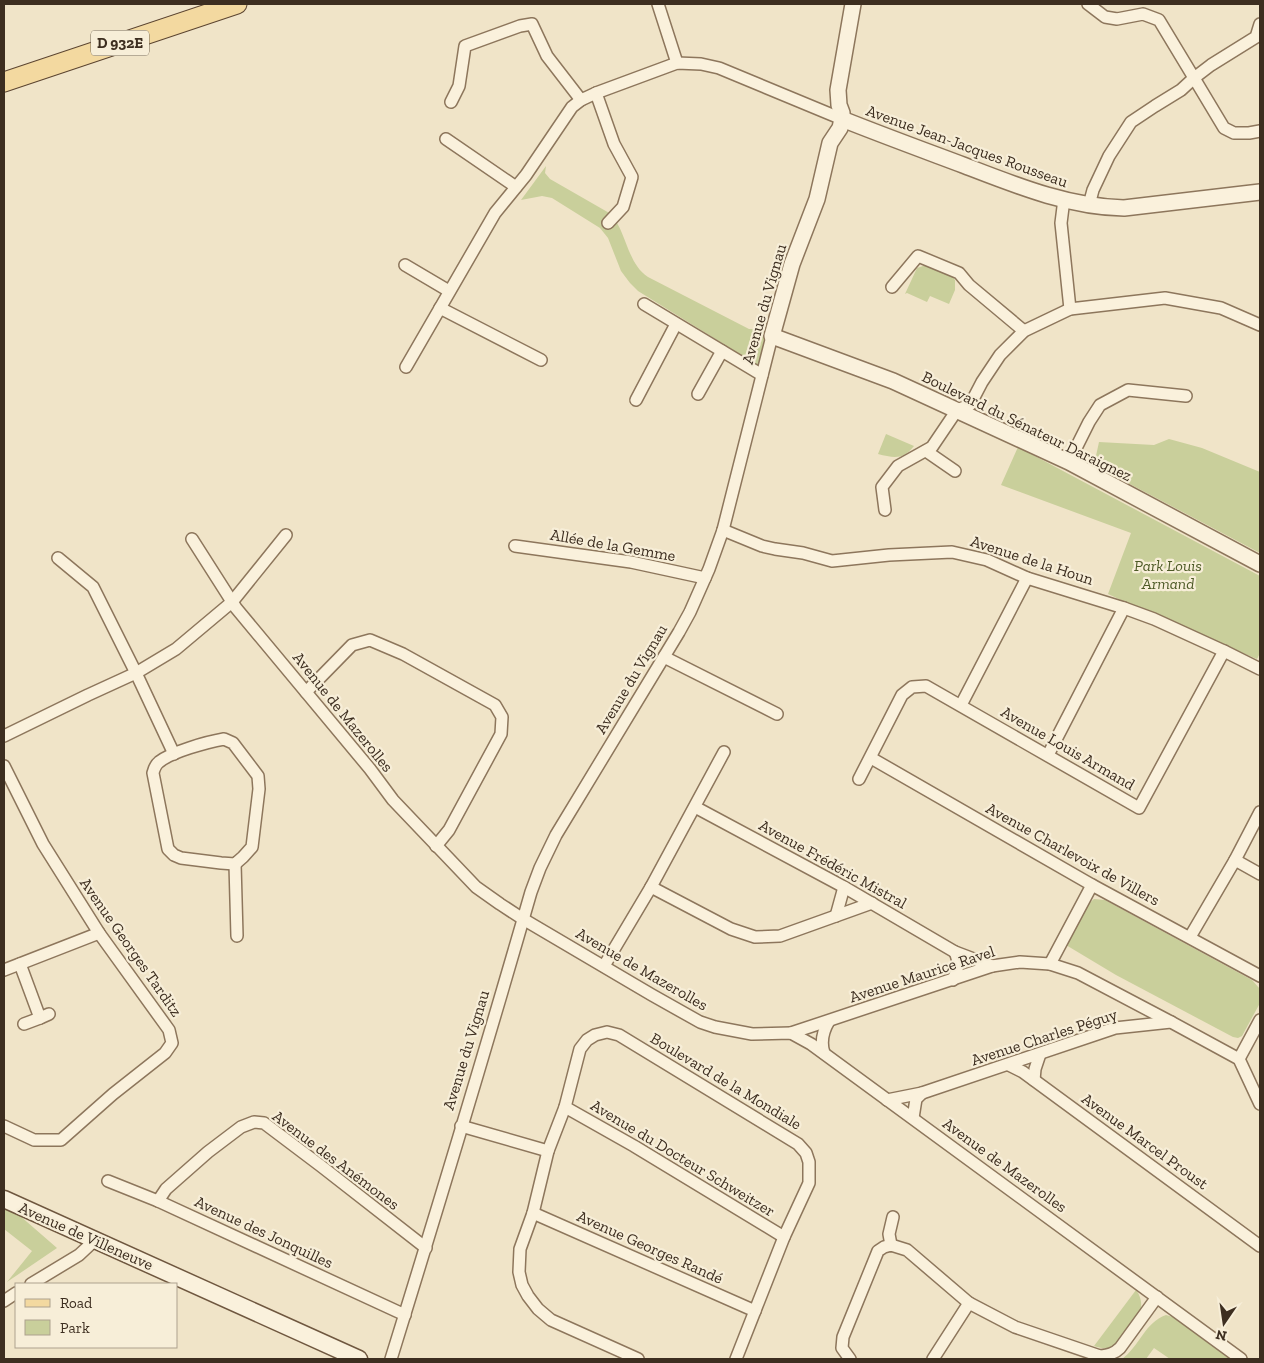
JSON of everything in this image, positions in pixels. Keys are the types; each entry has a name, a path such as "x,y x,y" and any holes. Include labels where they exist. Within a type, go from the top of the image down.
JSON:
{"main road":[{"name":"D 932E","path":"4,82 237,4"},
{"name":"Avenue de Villeneuve","path":"4,1199 359,1359"}],"street":[{"path":"658,4 677,63"},
{"path":"406,367 495,213 526,175 572,106 596,93 677,63 701,64 719,68 842,120 838,90 853,4"},
{"path":"1088,4 1105,17 1117,19 1143,14 1159,20 1224,128 1234,133 1260,131"},
{"path":"451,102 459,86 465,46 520,26 532,24 547,56 581,100"},
{"path":"1089,204 1093,190 1110,156 1131,122 1181,90 1210,65 1256,37 1260,24"},
{"path":"596,93 614,144 632,177 623,207 608,223"},
{"name":"Avenue Jean-Jacques Rousseau","path":"842,120 1020,186 1064,200 1106,208 1124,208 1260,192"},
{"name":"Avenue du Vignau","path":"391,1359 426,1248 531,892 540,868 556,835 664,658 690,612 706,578 723,530 772,336 795,257 817,199 830,143 840,128 842,120"},
{"path":"446,139 516,187"},
{"path":"1064,200 1060,223 1070,309"},
{"path":"892,287 918,256 960,273 969,285 1024,331"},
{"path":"405,265 449,291"},
{"path":"885,510 882,487 898,466 932,448 957,410 970,405 982,382 1000,355 1024,331 1070,309 1165,298 1221,308 1260,325"},
{"path":"644,304 762,375"},
{"path":"440,308 541,360"},
{"path":"636,400 676,324"},
{"name":"Boulevard du Sénateur Daraignez","path":"772,336 892,382 1069,462 1260,564"},
{"path":"698,394 722,351"},
{"path":"1069,462 1089,422 1100,406 1128,390 1186,396"},
{"path":"926,451 955,471"},
{"name":"Avenue de la Houn","path":"723,530 762,546 804,553 832,561 952,552 987,560 1027,578 1154,619 1224,651 1260,670"},
{"path":"4,736 136,673 176,649 232,602 286,535"},
{"name":"Avenue de Mazerolles","path":"192,539 232,602 370,769 392,800 476,887 523,919 700,1022 752,1034 791,1033 811,1044 1241,1359"},
{"name":"Allée de la Gemme","path":"515,546 631,562 706,578"},
{"path":"58,558 93,587 174,754"},
{"path":"962,706 1027,578"},
{"path":"1048,755 1124,608"},
{"path":"306,692 352,645 370,640 403,654 495,705 502,717 502,734 449,830 436,846"},
{"name":"Avenue Louis Armand","path":"871,758 902,695 912,687 926,686 1139,808 1224,651"},
{"path":"664,658 777,714"},
{"path":"224,740 233,743 258,776 260,789 252,847 235,864 221,864 181,858 174,855 168,849 153,773 158,763 174,754 224,740"},
{"path":"604,966 651,887 724,752"},
{"path":"859,779 871,758"},
{"name":"Avenue Charlevoix de Villers","path":"871,758 1092,886 1260,976"},
{"name":"Avenue Georges Tarditz","path":"4,766 43,844 99,932 169,1030 172,1043 165,1053 113,1094 61,1140 34,1140 4,1126"},
{"name":"Avenue Frédéric Mistral","path":"695,807 844,887 955,952 992,966"},
{"path":"1190,937 1235,860 1260,812"},
{"path":"1235,860 1260,874"},
{"path":"235,864 238,936"},
{"path":"1050,964 1092,886"},
{"path":"651,887 731,929 755,937 780,936 872,903"},
{"path":"836,916 844,887"},
{"path":"4,970 99,932"},
{"path":"953,980 958,968 958,959 955,952"},
{"name":"Avenue Maurice Ravel","path":"791,1033 992,966 1020,962 1050,964 1078,973 1171,1022"},
{"path":"20,964 45,1016 24,1024"},
{"path":"1239,1059 1260,1020"},
{"path":"824,1053 822,1046 823,1036 829,1021"},
{"path":"1171,1022 1239,1059 1260,1104"},
{"name":"Avenue Charles Péguy","path":"887,1100 922,1094 1115,1028 1171,1022"},
{"name":"Boulevard de la Mondiale","path":"638,1359 551,1320 538,1309 528,1296 522,1285 519,1272 520,1249 533,1213 548,1151 565,1107 580,1049 587,1040 595,1035 607,1032 619,1035 798,1144 806,1153 809,1162 809,1183 784,1237 736,1359"},
{"path":"1034,1080 1040,1054"},
{"name":"Avenue Marcel Proust","path":"1009,1065 1023,1072 1260,1246"},
{"path":"913,1118 916,1099 922,1094"},
{"name":"Avenue du Docteur Schweitzer","path":"565,1107 634,1146 784,1237"},
{"name":"Avenue des Anémones","path":"158,1201 166,1189 208,1152 241,1127 254,1122 264,1123 426,1248"},
{"path":"461,1126 548,1151"},
{"name":"Avenue des Jonquilles","path":"108,1182 158,1201 405,1315"},
{"name":"Avenue Georges Randé","path":"533,1213 755,1311"},
{"path":"891,1246 889,1234 893,1217"},
{"path":"33,1283 79,1255 95,1240"},
{"path":"850,1359 842,1348 843,1337 878,1251 884,1247 891,1246 907,1250 969,1303 1015,1327 1093,1354 1107,1355 1115,1353 1157,1297"},
{"path":"934,1359 969,1303"}],"green space":[{"path":"546,166 545,173 550,179 611,214 621,230 631,256 641,271 648,277 749,329 760,329 767,324 759,366 638,291 621,271 608,238 600,228 552,198 542,196 521,200"},
{"path":"926,265 949,272 955,280 955,290 949,304 930,296 927,302 907,293 905,294 917,268"},
{"path":"886,434 914,446 906,454 898,457 878,454"},
{"path":"1169,439 1202,448 1260,472 1260,553 1094,465 1099,442 1154,445"},
{"name":"Park Louis Armand","path":"1018,447 1260,576 1260,653 1257,659 1166,621 1108,594 1131,533 1001,485"},
{"path":"1094,899 1105,900 1252,980 1260,989 1260,1003 1242,1036 1238,1038 1233,1037 1116,975 1066,945 1084,908"},
{"path":"4,1208 19,1215 57,1248 7,1282 32,1251 4,1229"},
{"path":"1136,1290 1139,1294 1141,1308 1124,1335 1114,1347 1106,1349 1094,1346"},
{"path":"1166,1315 1173,1317 1230,1359 1170,1359 1154,1348 1146,1359 1122,1359 1153,1323"}]}
